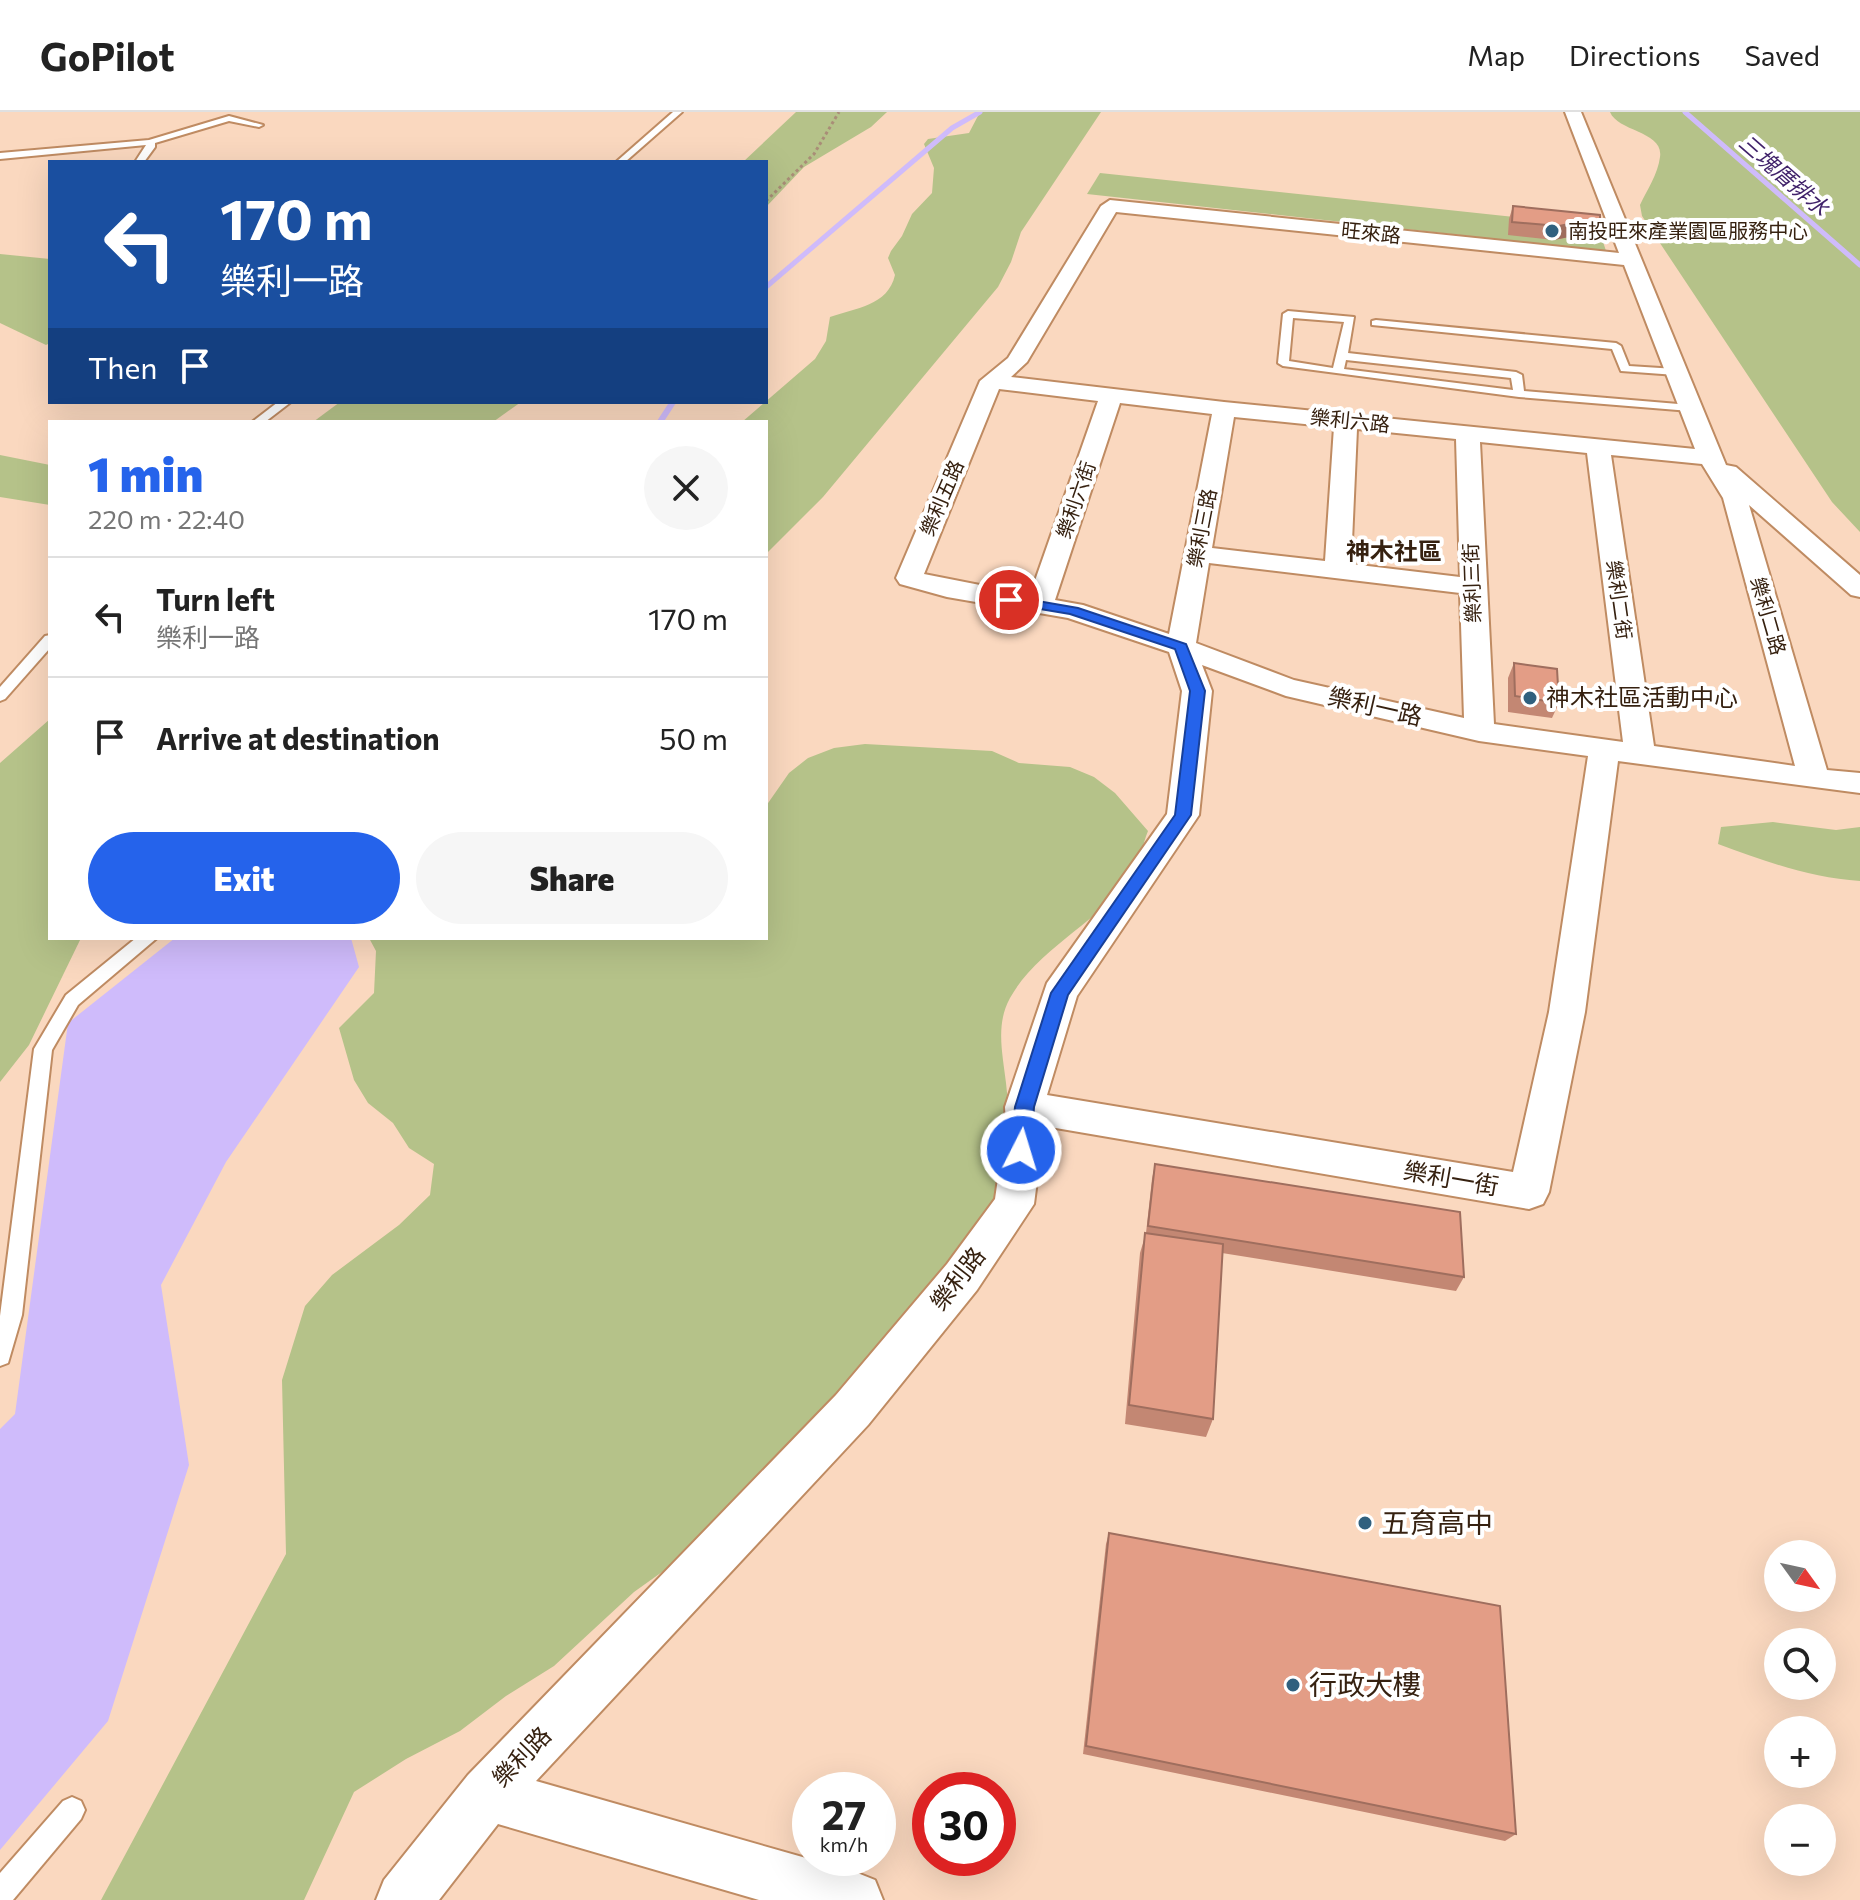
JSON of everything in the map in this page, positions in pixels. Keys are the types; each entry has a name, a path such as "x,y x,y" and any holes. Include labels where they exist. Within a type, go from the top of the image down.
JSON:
{"street":[{"path":"1573,112 1710,458 1860,589"},
{"name":"旺來路","path":"991,381 1016,362 1110,206 1632,260"},
{"name":"樂利六路","path":"991,381 1224,409 1710,458"},
{"name":"樂利五路","path":"947,589 909,578 991,381"},
{"name":"樂利六街","path":"1040,605 1112,394"},
{"name":"樂利三路","path":"1181,647 1224,409"},
{"path":"1338,570 1346,420"},
{"name":"樂利三街","path":"1468,433 1479,731"},
{"name":"樂利二街","path":"1598,448 1640,753"},
{"name":"樂利二路","path":"1710,458 1735,498 1814,779"},
{"path":"1196,554 1472,586"},
{"name":"樂利一路","path":"947,589 1073,611 1286,687 1479,731 1860,783"},
{"name":"樂利路","path":"404,1900 487,1794 852,1410 962,1277 1014,1204 1025,1124 1024,1107 1060,993 1183,815 1197,691 1181,647"},
{"name":"樂利一街","path":"1024,1107 1529,1192 1567,1012 1604,748"},
{"name":"樂利路","path":"487,1794 855,1900"}],"lane":[{"path":"622,160 678,112"},
{"path":"0,156 150,142 229,118 259,125"},
{"path":"141,160 151,147 150,142"},
{"path":"1338,372 1350,319 1288,314 1283,363 1338,372 1519,394 1690,408"},
{"path":"1376,323 1616,346 1625,369 1676,372"},
{"path":"1341,356 1516,375 1519,394"},
{"path":"261,420 282,404"},
{"path":"0,696 48,641"},
{"path":"0,1356 11,1315 43,1049 72,1000 146,940"},
{"path":"0,1894 72,1810"}],"path":[{"path":"768,199 814,154 839,112"}],"green space":[{"path":"796,112 887,112 871,127 804,167 768,205 768,160 745,160"},
{"path":"980,112 1101,112 1021,232 998,287 823,497 768,552 768,420 744,420 763,404 768,404 768,400 815,359 826,341 830,317 869,304 885,293 895,275 888,258 891,251 912,214 932,193 934,168 924,144 928,139 969,133"},
{"path":"1610,112 1860,112 1860,532 1832,502 1642,216 1640,205 1657,170 1659,148 1648,137 1615,119"},
{"path":"1100,173 1598,226 1606,251 1087,194"},
{"path":"0,254 48,259 48,344 0,323"},
{"path":"337,404 518,404 496,420 316,420"},
{"path":"0,455 48,465 48,505 0,497"},
{"path":"48,721 48,940 80,940 29,1045 0,1082 0,763"},
{"path":"865,744 992,751 1019,763 1070,767 1094,777 1115,793 1148,831 1131,877 1102,908 1036,964 1005,1008 1001,1040 1008,1099 1008,1147 1001,1211 711,1537 634,1592 554,1666 506,1696 460,1731 406,1759 354,1792 304,1900 101,1900 286,1554 282,1380 305,1306 332,1275 399,1225 430,1195 434,1164 409,1148 393,1123 368,1103 354,1080 339,1028 374,993 376,951 370,940 768,940 768,803 789,773 808,758 834,748"},
{"path":"1773,822 1836,830 1860,827 1860,881 1805,872 1718,844 1721,827"}],"shaded area":[{"path":"172,940 352,940 359,967 226,1162 161,1285 189,1465 108,1721 0,1850 0,1429 15,1414 68,1023"}],"building":[{"path":"1513,206 1600,215 1600,222 1597,221 1605,225 1586,230 1574,223 1559,226 1512,222"},
{"path":"1514,663 1557,669 1559,703 1515,696"},
{"path":"1155,1164 1460,1212 1464,1277 1148,1226"},
{"path":"1145,1233 1223,1244 1213,1419 1129,1405"},
{"name":"行政大樓","path":"1109,1533 1500,1606 1516,1834 1086,1746"}],"waterway":[{"path":"768,285 952,128 980,112"},
{"name":"三塊厝排水","path":"1685,112 1860,265"},
{"path":"661,420 672,404"}],"place":[{"name":"南投旺來產業園區服務中心","path":"1552,231"},
{"name":"神木社區活動中心","path":"1530,698"},
{"name":"五育高中","path":"1365,1523"},
{"name":"行政大樓","path":"1293,1685"}],"district":[{"name":"神木社區","path":"1394,552"}],"route":[{"path":"1009,600 1073,611 1181,647 1197,691 1183,815 1060,993 1024,1107 1021,1150"}]}
